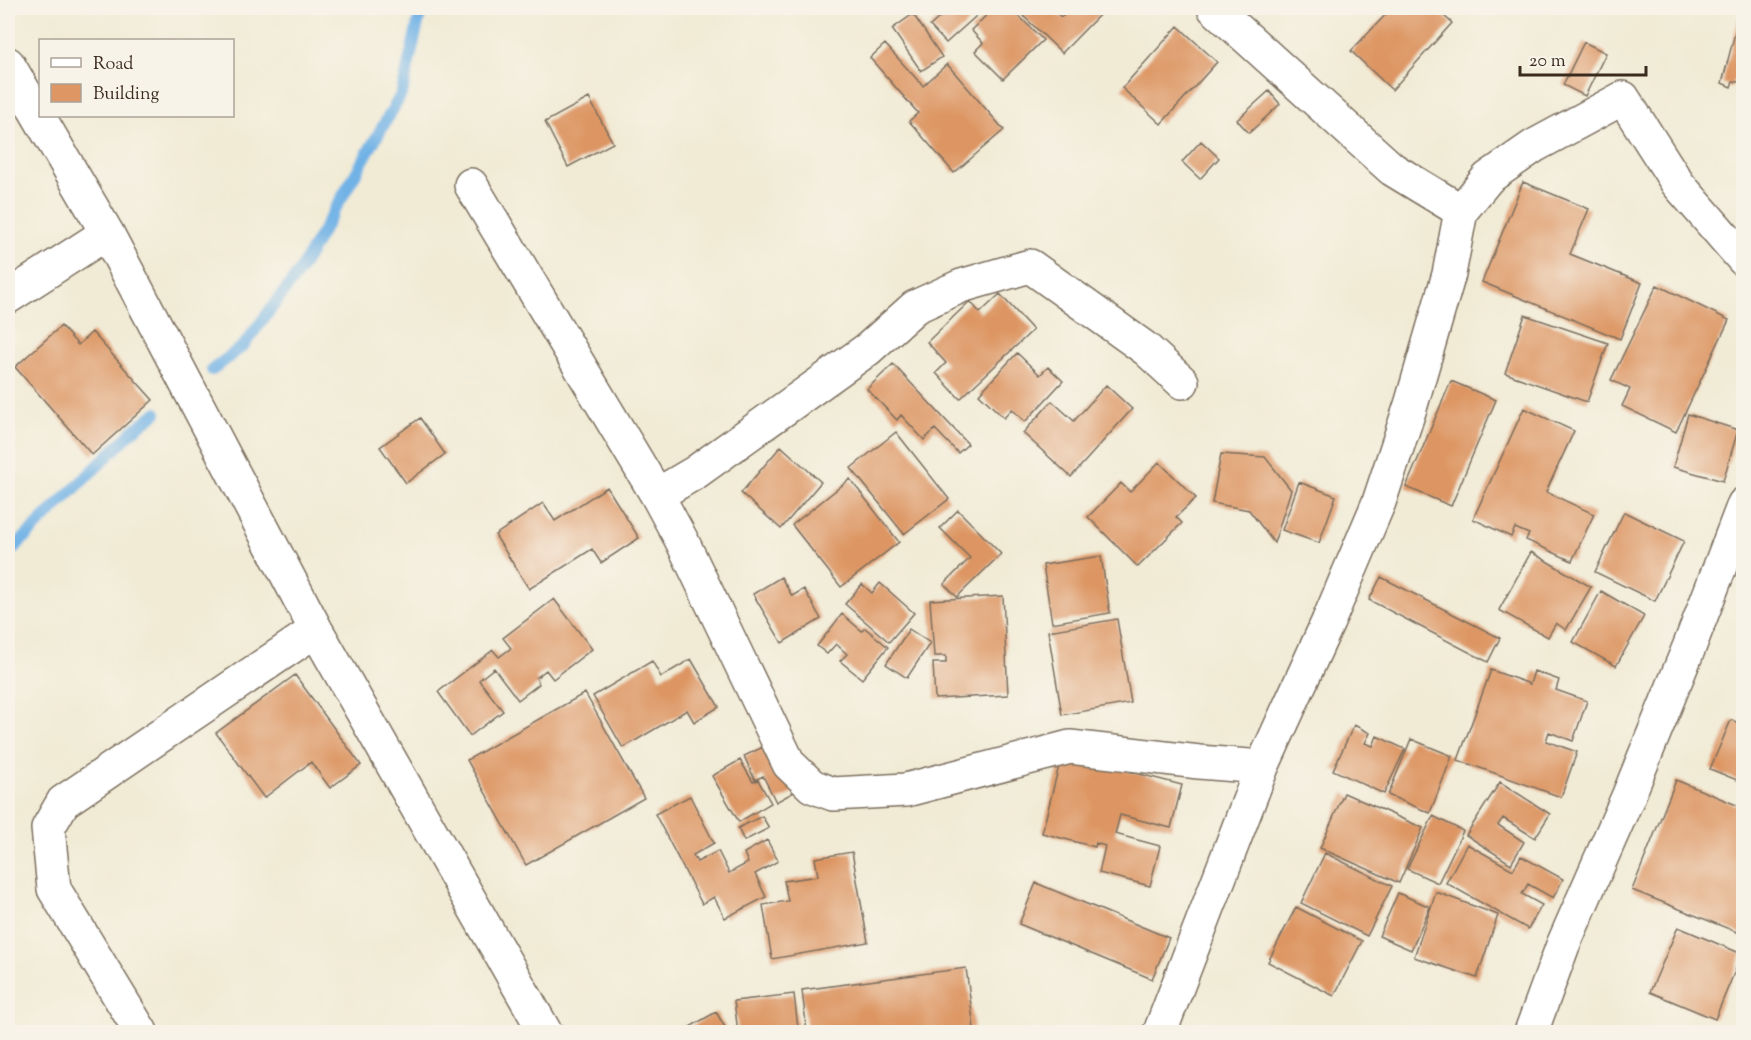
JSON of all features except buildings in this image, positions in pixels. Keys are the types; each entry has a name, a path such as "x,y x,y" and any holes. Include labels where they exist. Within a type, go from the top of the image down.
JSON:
{"street":[{"path":"1214,8 1392,169 1461,211"},
{"path":"8,64 39,117"},
{"path":"1160,1032 1262,767 1328,622 1379,502 1411,405 1449,274 1461,211 1488,178 1534,146 1623,98 1678,184 1743,260"},
{"path":"39,117 107,233 316,630 545,1032"},
{"path":"471,185 657,495 682,541 789,764 812,786 833,794 906,790 1070,747 1262,767"},
{"path":"8,297 107,233"},
{"path":"657,495 696,472 868,349 915,307 961,286 1030,266 1146,349 1182,382"},
{"path":"1531,1032 1563,945 1628,797 1690,645 1743,504"},
{"path":"141,1032 54,889 48,828 63,802 316,630"}],"waterway":[{"path":"212,370 243,346 299,272 402,93 420,14 427,8"},
{"path":"8,554 134,430 156,413"}]}
